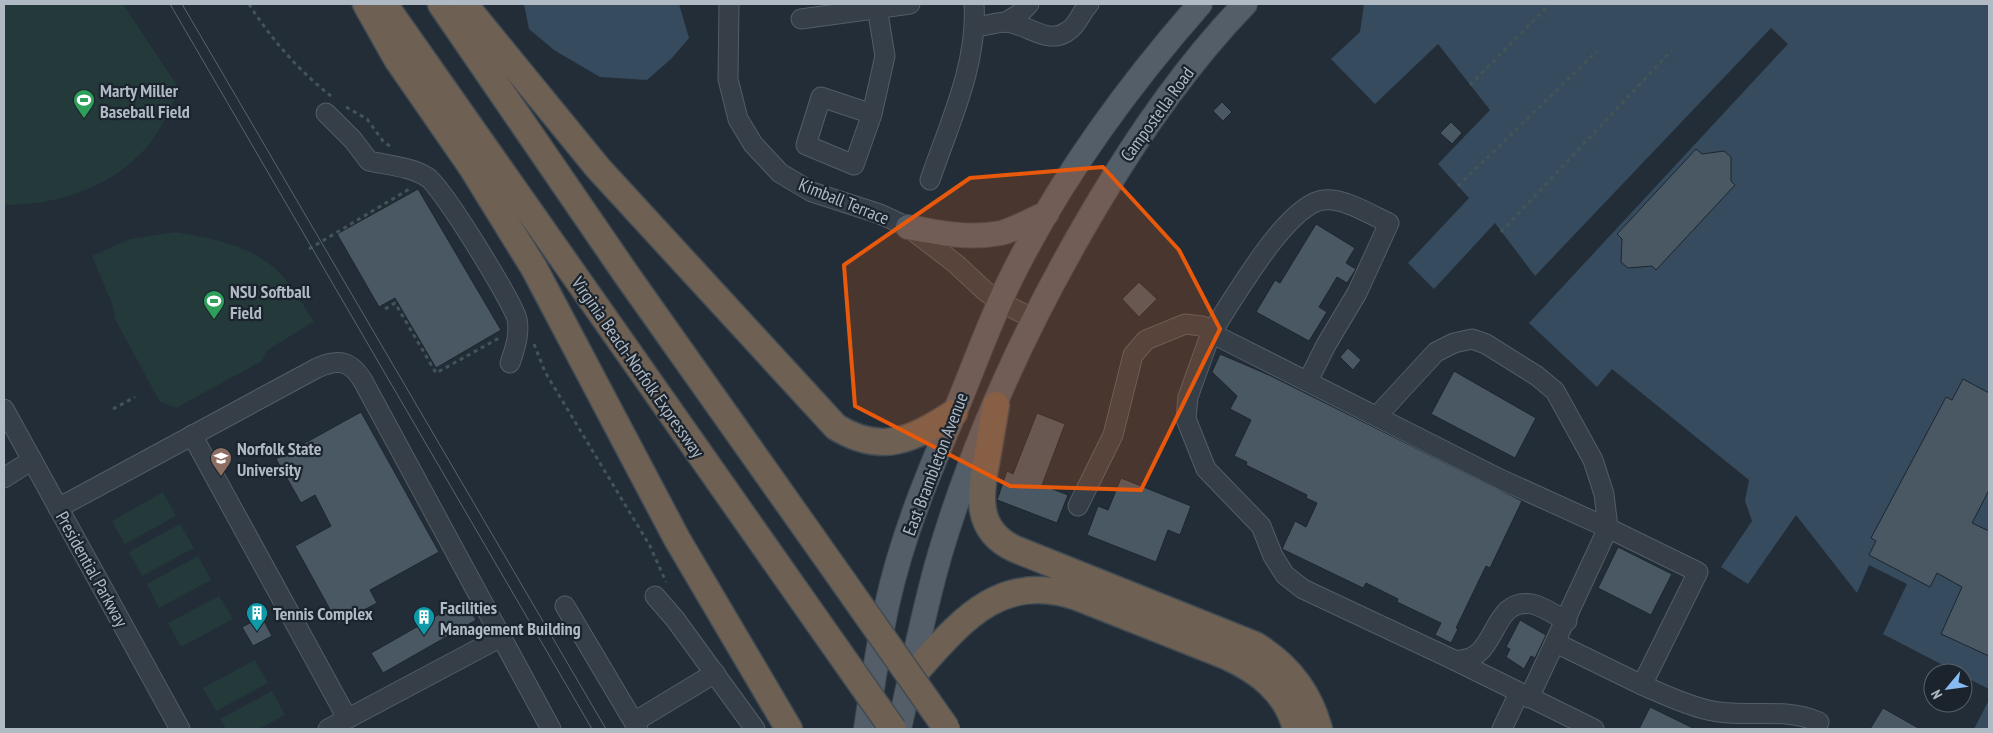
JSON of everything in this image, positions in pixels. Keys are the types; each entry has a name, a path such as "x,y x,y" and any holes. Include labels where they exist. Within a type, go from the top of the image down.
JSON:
{"highway":[{"path":"366,4 398,59 472,166 524,252 677,539 789,729"},
{"name":"Virginia Beach-Norfolk Expressway","path":"384,4 893,729"},
{"path":"441,4 626,274 947,729"},
{"path":"464,4 598,168 836,426 856,437 889,442 920,434 954,413"},
{"path":"996,404 981,491 985,519 994,535 1015,549 1255,645 1284,666 1300,685 1312,707 1319,729"},
{"path":"911,676 959,624 987,603 1021,592 1056,592 1077,597 1247,666 1276,690 1290,711 1296,729"}],"main road":[{"name":"Campostella Road","path":"1047,213 1094,137 1144,71 1200,4"},
{"name":"Campostella Road","path":"1081,232 1125,157 1170,91 1245,4"},
{"name":"East Brambleton Avenue","path":"866,729 887,605 896,569 917,506 1000,302 1047,213"},
{"path":"908,227 960,236 989,234 1002,232 1047,213"},
{"name":"East Brambleton Avenue","path":"899,729 919,634 941,552 966,478 1034,318 1081,232"}],"street":[{"name":"Kimball Terrace","path":"729,4 728,79 738,119 753,144 780,173 812,192 880,214 908,227 1000,302 1034,318"},
{"path":"801,18 871,7 910,4"},
{"path":"930,180 965,75 976,27 974,4"},
{"path":"976,27 1006,22 1019,14 1029,4"},
{"path":"1006,22 1028,28 1046,37 1059,37 1077,24 1083,10 1089,4"},
{"path":"871,7 886,56 872,114"},
{"path":"326,113 353,140 368,161 414,171 434,182 457,215 516,316 518,336 510,363"},
{"path":"1308,381 1326,345 1357,293 1389,223 1339,202 1324,200 1309,205 1280,230 1211,332 1188,397 1186,420 1206,469 1261,526 1273,556 1285,575 1303,590 1454,660 1594,729"},
{"path":"1078,506 1113,435 1134,355 1146,340 1185,324 1202,326 1500,479 1608,528 1698,572 1642,685"},
{"path":"1377,416 1436,352 1454,343 1472,339 1486,344 1537,376 1555,391 1592,460 1604,494 1608,528 1556,643 1502,729"},
{"path":"58,508 323,366 342,362 353,367 368,389 551,729"},
{"name":"Presidential Parkway","path":"4,408 180,729"},
{"path":"192,435 347,718"},
{"path":"4,478 32,460"},
{"path":"655,596 675,618 755,729"},
{"path":"1454,660 1467,661 1474,658 1482,651 1503,615 1511,608 1521,604 1533,604 1567,621"},
{"path":"565,606 636,726 715,673"},
{"path":"328,729 501,637"},
{"path":"1556,643 1642,685 1708,710 1781,712 1806,716 1821,727"}],"path":[{"path":"1470,84 1550,4"},
{"path":"1502,232 1672,50"},
{"path":"1458,186 1597,51"},
{"path":"309,249 417,186"},
{"path":"385,309 395,304 436,373 505,334"},
{"path":"113,409 135,397"}],"highlighted area":[{"path":"1103,167 1179,250 1220,329 1141,490 1010,486 855,406 844,265 970,178"}],"green space":[{"name":"Marty Miller Baseball Field","path":"4,4 123,4 180,90 160,129 150,143 115,175 80,192 62,198 43,202 4,205"},
{"name":"NSU Softball Field","path":"175,232 221,241 263,259 286,280 314,321 268,350 262,361 176,408 160,402 115,319 113,306 92,256 130,239"},
{"path":"163,492 176,516 125,544 112,521"},
{"path":"180,524 194,548 142,576 129,552"},
{"path":"198,556 211,580 159,608 147,584"},
{"path":"219,596 233,619 181,647 168,623"},
{"path":"255,660 268,683 216,711 203,688"},
{"path":"272,691 285,715 259,729 226,729 220,719"}],"water":[{"path":"524,4 679,4 689,38 672,58 647,80 600,77 554,50 529,29"},
{"path":"1364,4 1989,4 1989,689 1973,681 1973,663 1939,663 1883,634 1907,584 1869,565 1857,593 1796,515 1748,584 1721,567 1752,521 1745,501 1749,480 1612,369 1597,387 1529,323 1788,44 1771,28 1535,276 1495,223 1434,289 1408,263 1469,198 1438,164 1490,110 1438,44 1375,104 1331,59 1360,32"},
{"path":"1989,700 1989,729 1974,729"}],"building":[{"path":"1222,102 1232,112 1223,121 1213,111"},
{"path":"1451,122 1462,133 1452,144 1440,133"},
{"path":"1696,149 1702,154 1724,151 1731,157 1731,181 1735,185 1656,270 1652,266 1628,268 1621,262 1622,239 1617,234"},
{"path":"418,189 501,330 436,368 395,298 379,307 337,234"},
{"path":"1316,224 1355,248 1346,263 1356,269 1347,283 1337,277 1319,307 1327,312 1309,341 1256,312 1275,280 1280,283"},
{"path":"1139,282 1157,299 1139,317 1122,299"},
{"path":"1348,348 1361,360 1353,370 1340,357"},
{"path":"1220,354 1269,375 1522,501 1490,568 1486,566 1456,628 1458,629 1451,643 1435,635 1441,623 1397,602 1398,599 1366,583 1363,588 1282,549 1295,521 1306,527 1317,503 1306,498 1307,495 1246,465 1247,462 1234,456 1251,420 1230,409 1237,396 1212,372"},
{"path":"1454,371 1536,418 1515,458 1431,414"},
{"path":"1963,379 1989,393 1989,490 1972,523 1989,531 1989,656 1941,634 1962,587 1937,573 1930,587 1869,555 1876,541 1871,538 1946,397 1952,400"},
{"path":"361,412 439,552 370,590 377,603 338,624 295,546 331,526 315,495 301,503 276,459"},
{"path":"1037,413 1065,424 1042,485 1068,495 1057,523 997,500 1007,471 1013,474"},
{"path":"1121,478 1191,506 1180,535 1168,530 1156,562 1087,535 1098,506 1108,510"},
{"path":"1618,547 1672,574 1651,615 1598,588"},
{"name":"Facilities Management Building","path":"464,600 476,620 383,673 371,653"},
{"name":"Tennis Complex","path":"262,617 272,636 253,646 242,627"},
{"path":"1520,620 1546,635 1535,658 1531,656 1524,669 1506,657 1510,649 1506,647"},
{"path":"1650,707 1695,729 1639,729"},
{"path":"1883,708 1920,729 1870,729"}],"tram line":[{"path":"170,4 592,729"},
{"path":"182,4 606,729"}],"place":[{"name":"Marty Miller Baseball Field","path":"84,119"},
{"name":"NSU Softball Field","path":"214,320"},
{"name":"Norfolk State University","path":"221,477"},
{"name":"Tennis Complex","path":"257,632"},
{"name":"Facilities Management Building","path":"424,636"}]}
